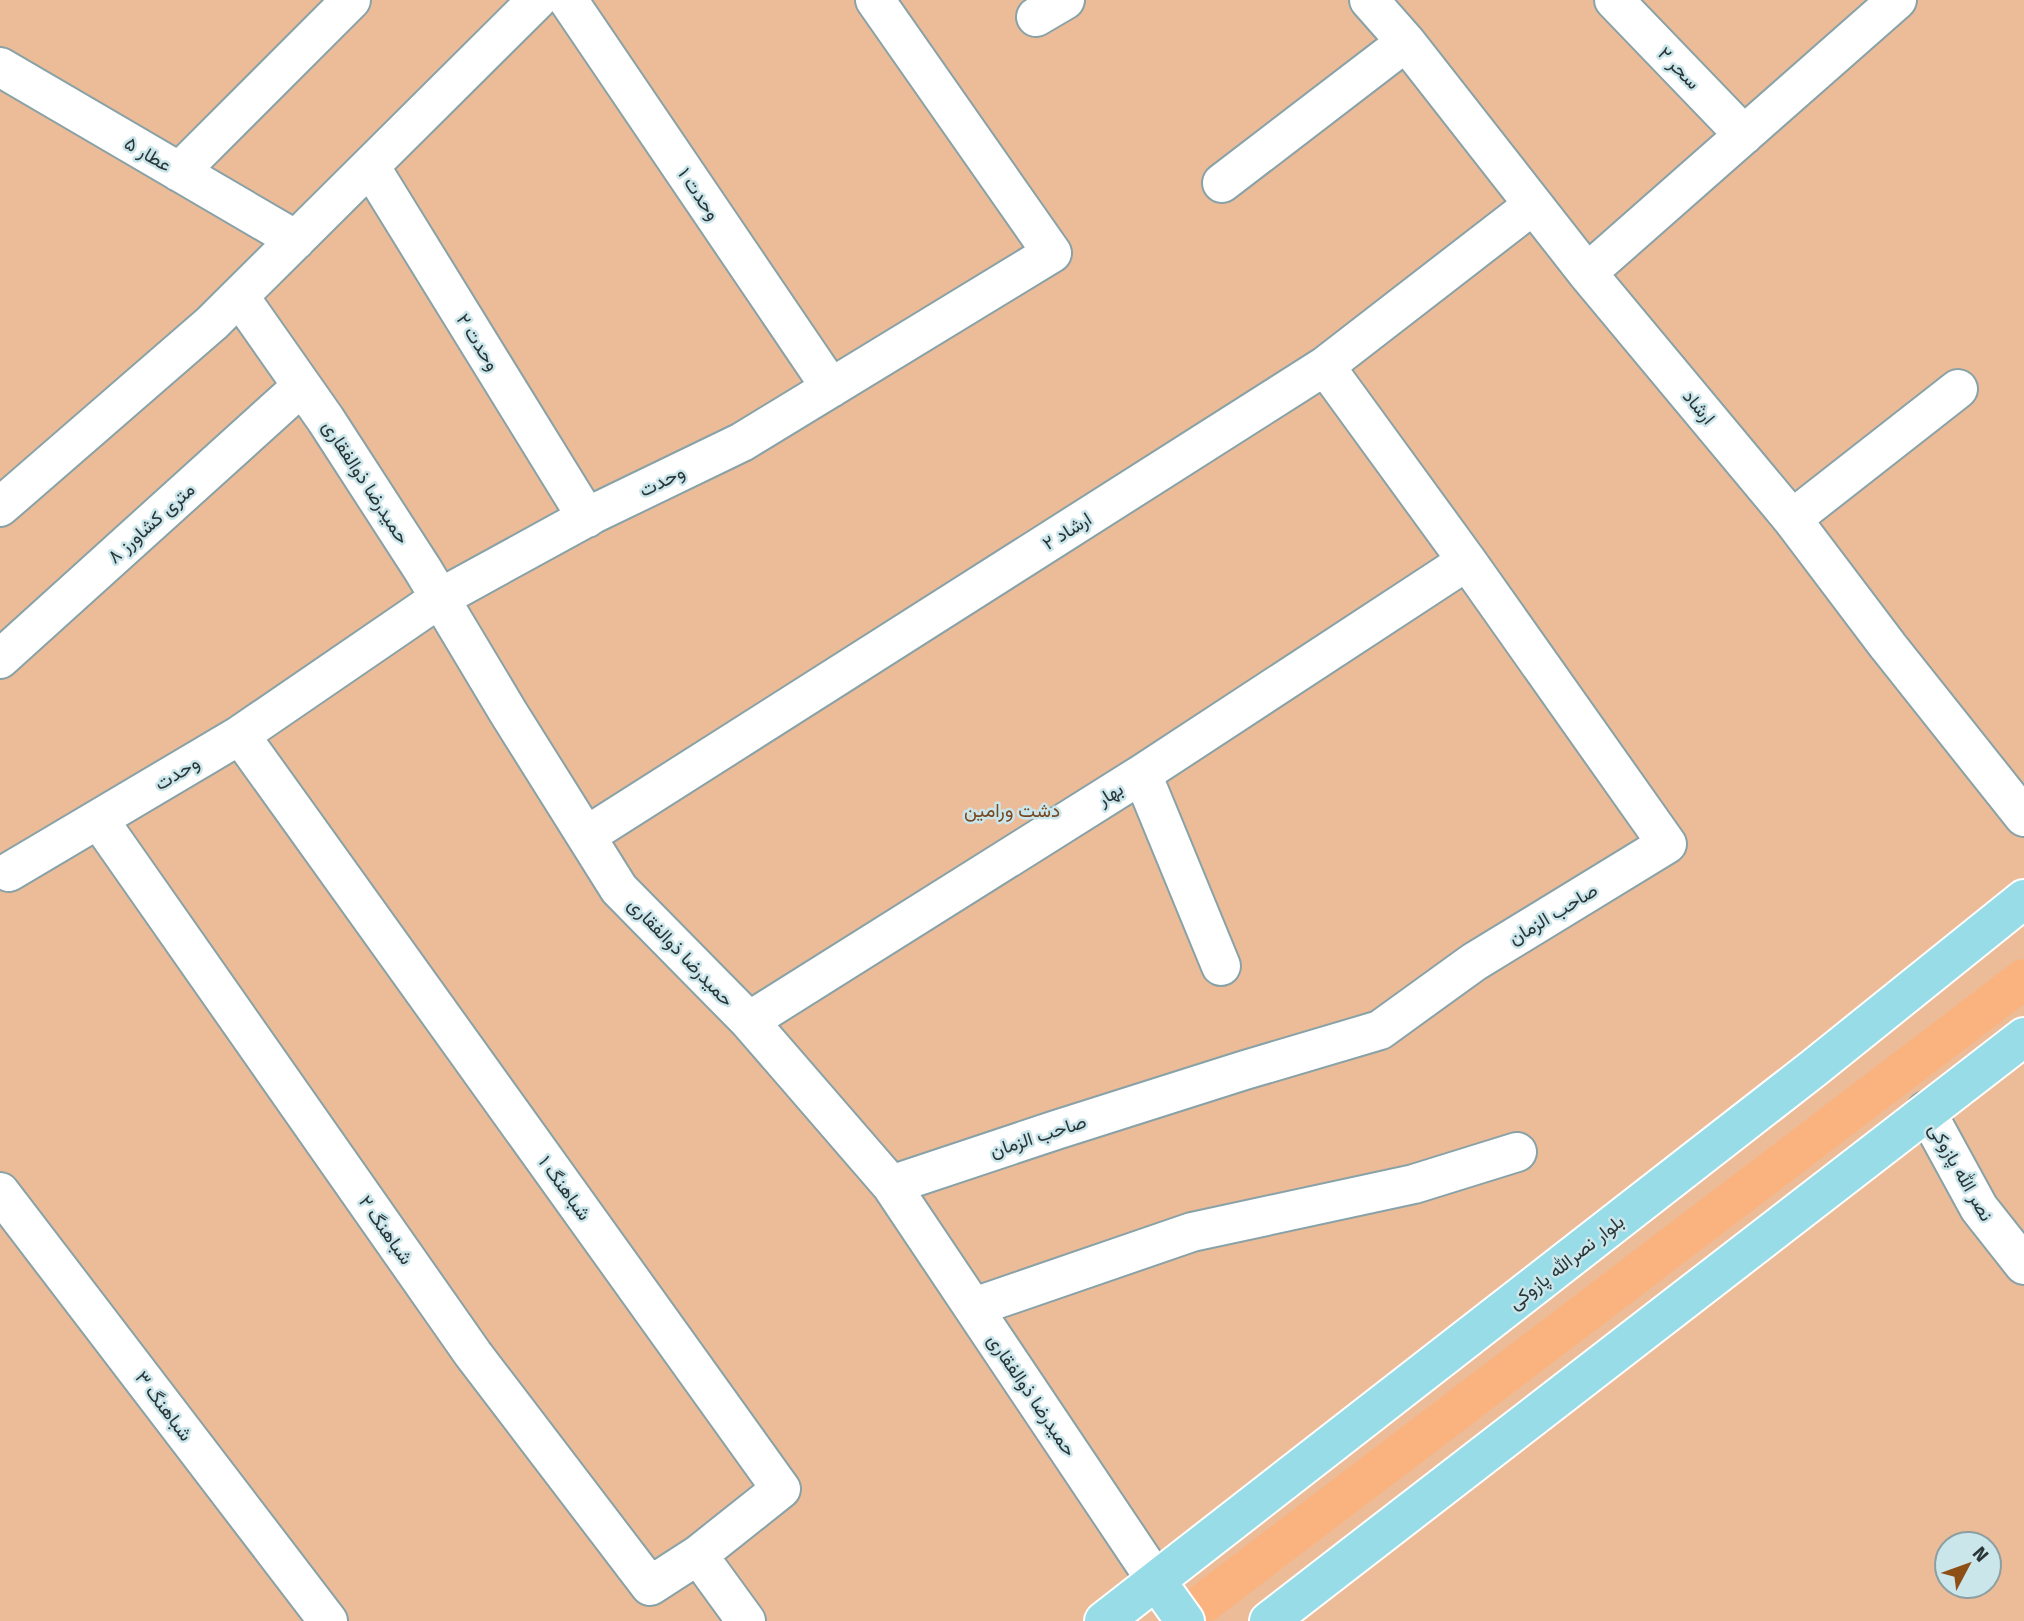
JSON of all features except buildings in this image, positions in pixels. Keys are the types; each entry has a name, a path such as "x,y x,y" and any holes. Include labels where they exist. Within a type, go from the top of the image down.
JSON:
{"main road":[{"name":"بلوار نصرالله پازوکی","path":"1104,1621 1814,1068 2024,899"},
{"path":"1269,1621 2024,1037"},
{"path":"1157,1582 1185,1621"}],"street":[{"path":"179,172 351,0"},
{"path":"0,507 212,323 537,0"},
{"name":"وحدت ۱","path":"568,0 831,388"},
{"name":"وحدت","path":"9,872 240,735 440,598 587,518 742,442 1052,253 875,0"},
{"name":"ارشاد","path":"1368,0 1406,42 1587,273 1792,519 1888,646 2024,817"},
{"name":"سحر ۲","path":"1614,0 1744,135"},
{"path":"1587,273 1744,135 1880,5"},
{"path":"1222,183 1406,42"},
{"name":"عطار ۵","path":"0,67 296,240"},
{"name":"وحدت ۲","path":"370,166 587,518"},
{"name":"ارشاد ۲","path":"586,836 1325,366 1533,205"},
{"name":"حمیدرضا ذوالفقاری","path":"239,296 302,386 440,598 619,889 749,1021 891,1185 1157,1582"},
{"name":"صاحب الزمان","path":"891,1185 1081,1122 1380,1030 1474,962 1667,844 1325,366"},
{"name":"۸ متری کشاورز","path":"0,659 302,386"},
{"path":"1792,519 1958,389"},
{"name":"بهار","path":"749,1021 1142,774 1467,561"},
{"name":"شباهنگ ۱","path":"240,735 781,1489 698,1555"},
{"path":"1142,774 1221,966"},
{"name":"شباهنگ ۲","path":"99,820 473,1354 650,1586 698,1555"},
{"name":"نصر الله پازوکی","path":"1926,1111 1979,1208 2024,1265"},
{"path":"974,1307 1192,1232 1414,1184 1517,1152"},
{"name":"شباهنگ ۳","path":"0,1192 328,1621"},
{"path":"698,1555 746,1621"}],"green space":[{"name":"دشت ورامین","path":"0,0 2024,0 2024,1621 0,1621"}],"waterway":[{"path":"1197,1608 2024,979"}]}
